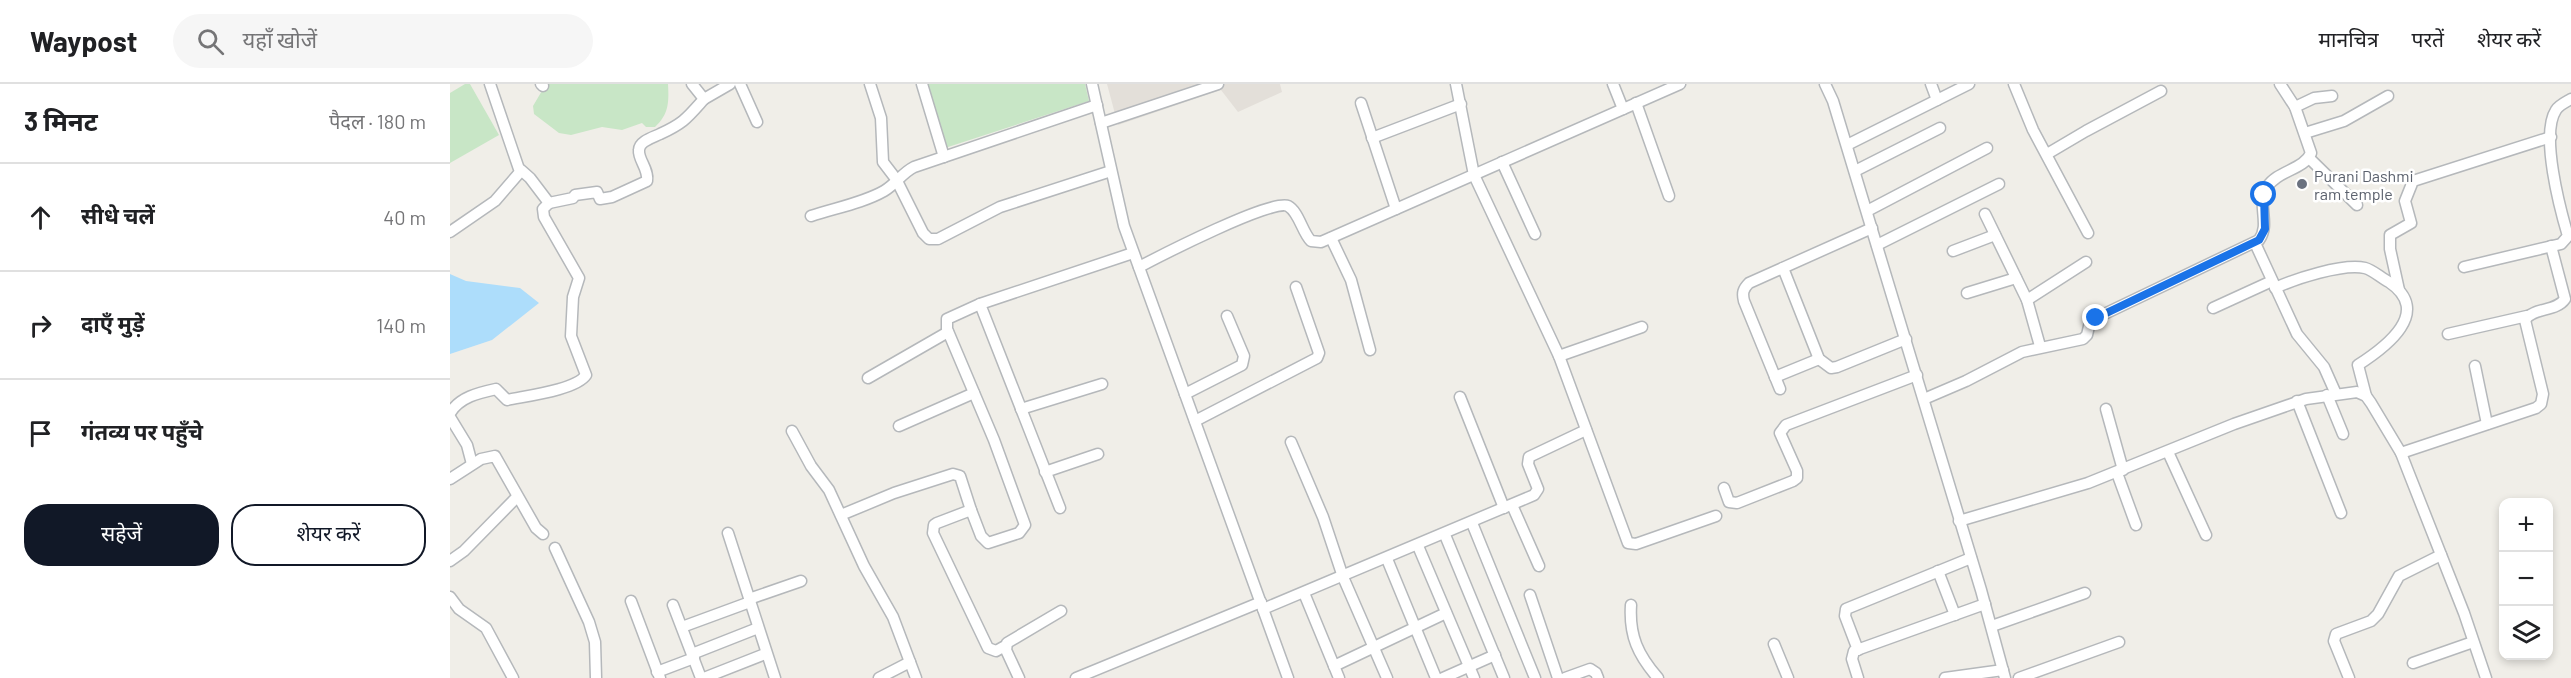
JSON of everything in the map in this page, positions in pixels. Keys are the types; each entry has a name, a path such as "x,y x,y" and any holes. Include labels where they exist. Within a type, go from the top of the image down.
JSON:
{"street":[{"path":"490,84 521,170 549,203"},
{"path":"692,84 704,99"},
{"path":"472,464 466,445 450,415 462,400 480,392 496,390 507,399 535,395 577,383 586,375 571,336 573,297 579,278 544,217 543,209 549,203 573,198 574,195 597,192 600,199 612,197 622,190 644,184 648,177 638,151 639,146 682,123 704,99 730,84"},
{"path":"740,84 757,122"},
{"path":"870,84 881,118 883,162 896,179 923,233 932,240 1000,207 1112,171"},
{"path":"922,84 944,157"},
{"path":"1092,84 1124,226 1288,678"},
{"path":"1101,123 1218,84"},
{"path":"1456,84 1474,175 1559,356 1628,543 1636,544 1716,516"},
{"path":"1613,84 1623,109"},
{"path":"1139,267 1234,221 1280,204 1291,208 1311,241 1321,242 1680,84"},
{"path":"1825,84 1847,145 1917,375 1992,626 2004,674 1945,678"},
{"path":"1931,84 1937,100"},
{"path":"1847,145 1969,84"},
{"path":"2014,84 2029,122 2088,233"},
{"path":"1924,399 1966,381 2012,356 2040,346 2083,339 2087,335 2090,321 2255,243 2263,235 2265,229 2263,205 2268,186 2281,173 2309,158 2311,153 2295,107 2280,84"},
{"path":"2047,154 2086,130 2161,91"},
{"path":"2295,107 2314,98 2332,96"},
{"path":"2305,133 2344,121 2388,96"},
{"path":"2464,267 2561,244 2568,236 2556,192 2551,137 2552,118 2556,110 2571,99"},
{"path":"1361,102 1396,209"},
{"path":"1636,103 1668,196"},
{"path":"1372,138 1461,104"},
{"path":"811,216 880,193 906,171 1097,105"},
{"path":"1855,171 1940,128"},
{"path":"2486,678 2401,453 2366,396 2358,365 2394,339 2400,330 2407,309 2406,301 2399,290 2390,249 2391,235 2411,223 2405,201 2413,181 2551,137"},
{"path":"1867,211 1987,148"},
{"path":"2309,158 2357,205"},
{"path":"1502,162 1535,234"},
{"path":"450,232 495,201 518,177 521,170"},
{"path":"1877,245 1999,184"},
{"path":"1985,214 2027,300 2040,346"},
{"path":"1780,389 1742,294 1749,283 1872,228"},
{"path":"1953,251 1995,235"},
{"path":"1331,238 1351,280 1370,350"},
{"path":"2255,243 2301,342 2324,366 2343,434"},
{"path":"2448,333 2527,316 2560,304 2565,299 2551,246"},
{"path":"840,515 894,493 952,474 960,476 981,536 988,543 1018,533 1024,525 946,323 948,319 980,304 1133,253"},
{"path":"2027,300 2085,261"},
{"path":"2213,308 2308,275 2359,267 2369,269 2399,290"},
{"path":"1783,268 1819,359 1830,368 1906,339"},
{"path":"1967,293 2016,278"},
{"path":"1195,421 1317,358 1319,353 1296,287"},
{"path":"980,304 1060,508"},
{"path":"1185,393 1242,365 1244,356 1227,316"},
{"path":"2401,453 2536,408 2543,400 2543,394 2525,324 2527,316"},
{"path":"1559,356 1642,327"},
{"path":"868,378 948,332"},
{"path":"1775,377 1819,359"},
{"path":"2475,366 2487,424"},
{"path":"1724,488 1729,502 1737,503 1793,481 1797,478 1797,471 1780,433 1786,424 1917,375"},
{"path":"1021,408 1102,384"},
{"path":"1959,521 2120,472 2234,424 2297,401 2357,392 2366,396"},
{"path":"899,426 974,393"},
{"path":"1460,397 1508,507 1539,566"},
{"path":"2297,401 2341,513"},
{"path":"2106,409 2120,472 2136,525"},
{"path":"1076,678 1262,606 1304,593 1472,523 1537,493 1538,489 1528,464 1529,457 1586,430"},
{"path":"792,431 811,466 826,484 868,573 893,617 916,678"},
{"path":"1291,442 1323,517 1343,577 1388,678"},
{"path":"2169,452 2206,535"},
{"path":"1045,472 1098,454"},
{"path":"450,479 472,464 495,456 536,528 543,534"},
{"path":"450,561 464,551 515,499"},
{"path":"971,510 937,523 933,533 988,648 996,651 1010,640 1061,611"},
{"path":"1472,523 1535,678"},
{"path":"728,533 765,654 775,678"},
{"path":"1444,534 1504,678"},
{"path":"1418,546 1474,678"},
{"path":"555,548 589,622 595,642 596,678"},
{"path":"2349,678 2334,641 2336,634 2371,621 2378,614 2399,576 2441,555"},
{"path":"1858,650 1845,616 1846,609 1971,558"},
{"path":"1387,559 1436,678"},
{"path":"1938,571 1954,615"},
{"path":"682,627 801,581"},
{"path":"1992,626 2085,592"},
{"path":"1304,593 1339,678"},
{"path":"1530,595 1558,678"},
{"path":"450,597 459,609 486,628 513,678"},
{"path":"631,602 658,675 693,656 758,628"},
{"path":"1858,678 1851,659 1854,651 1985,604"},
{"path":"673,605 703,678 765,654"},
{"path":"1630,605 1630,623 1636,648 1658,678"},
{"path":"1334,666 1446,613"},
{"path":"2019,678 2119,642"},
{"path":"2413,663 2473,642"},
{"path":"1774,645 1788,678"},
{"path":"1005,646 1019,678"},
{"path":"1443,678 1495,655"},
{"path":"879,678 910,663"},
{"path":"1102,667 1106,678"},
{"path":"1565,678 1590,669 1596,673 1598,678"}],"shaded area":[{"path":"1107,84 1280,84 1282,92 1238,112 1221,90 1118,125"}],"green space":[{"path":"465,84 470,84 499,135 450,163 450,93"},
{"path":"546,84 668,84 667,107 655,127 646,127 642,123 622,130 602,127 571,135 559,133 534,114 533,106"},
{"path":"926,84 1085,84 1089,101 945,148"}],"water":[{"path":"450,274 466,281 520,288 539,303 492,340 450,354"}],"place":[{"name":"Purani Dashmi ram temple","path":"2302,184"}],"route":[{"path":"2096,318 2255,243 2263,235 2265,229 2264,195"}]}
